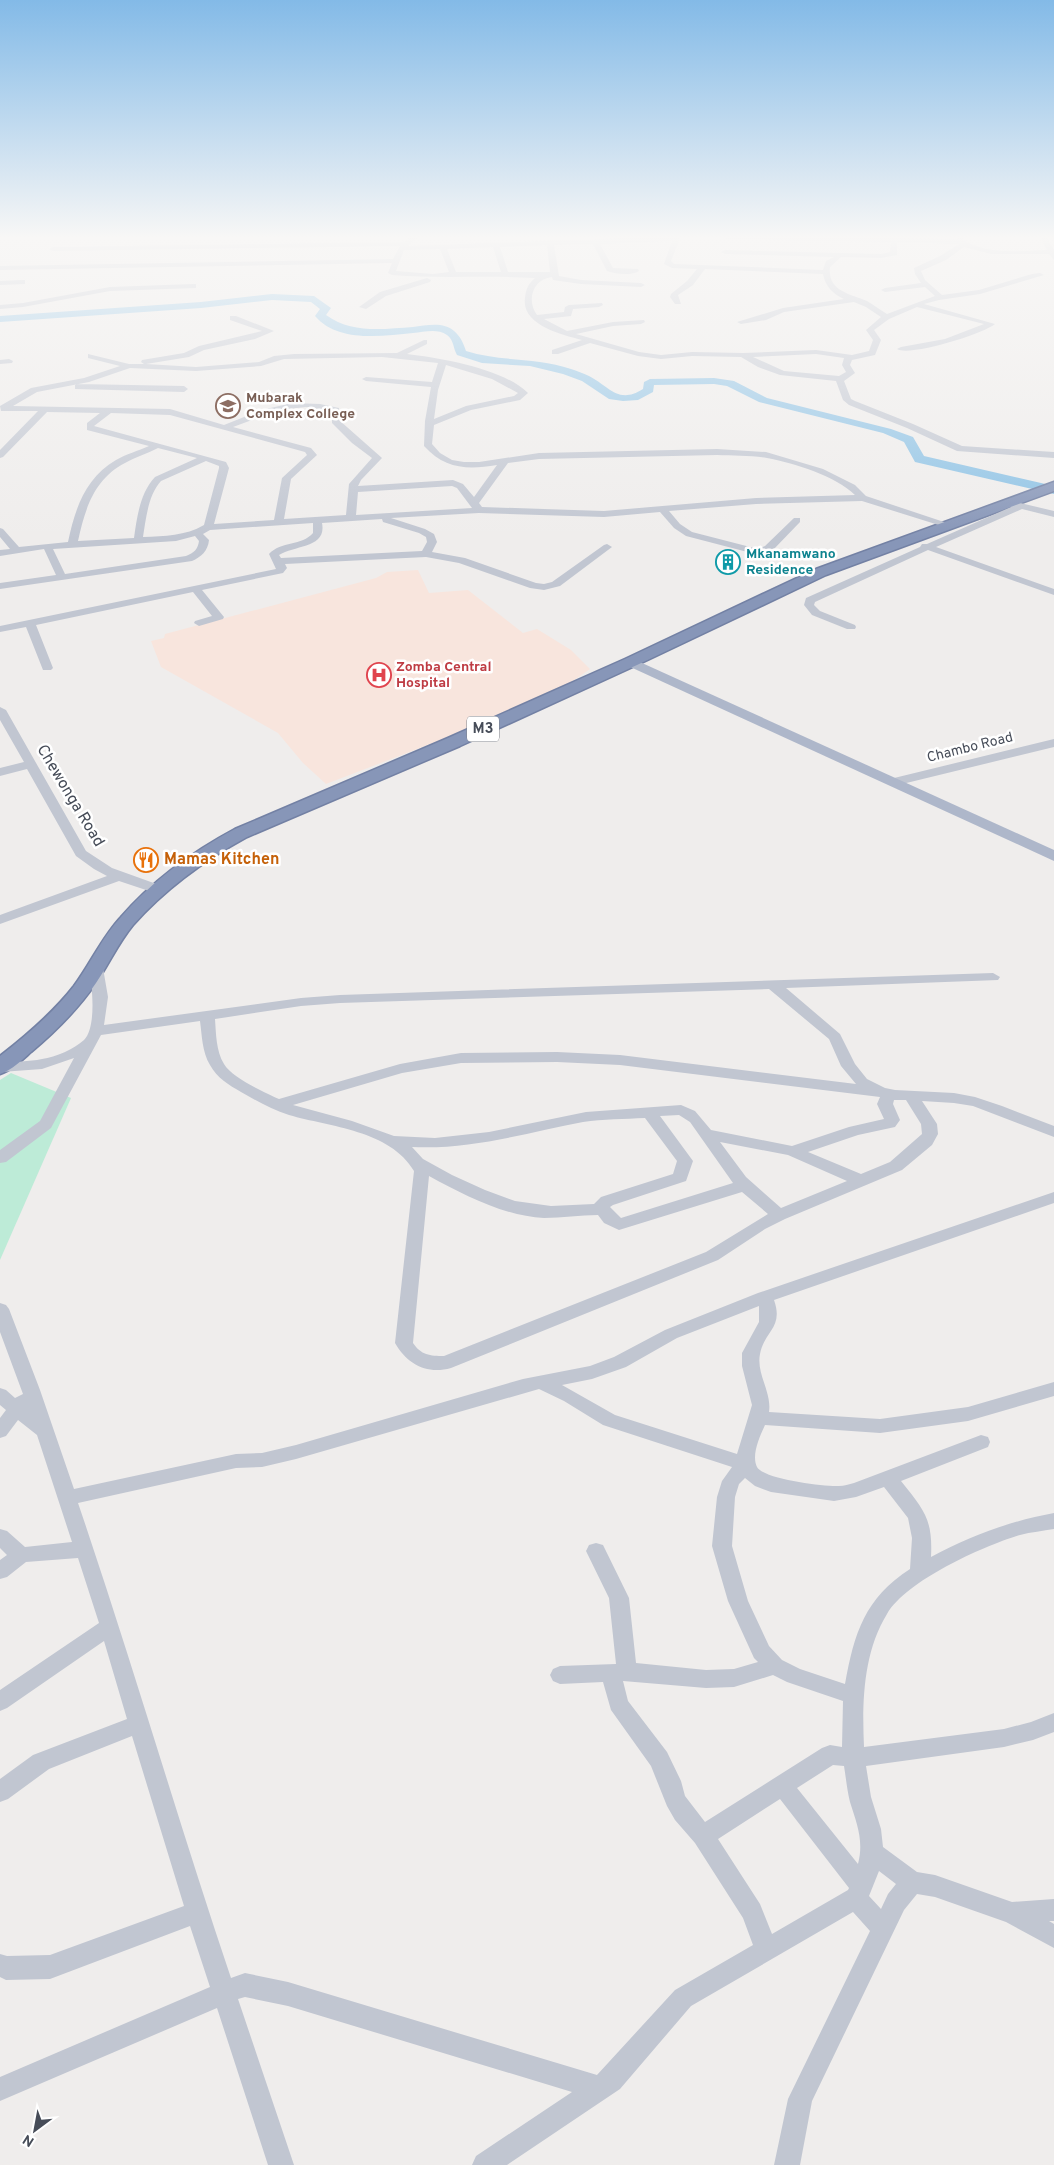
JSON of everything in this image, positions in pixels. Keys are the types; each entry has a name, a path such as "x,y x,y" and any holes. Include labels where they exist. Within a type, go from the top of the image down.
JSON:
{"highway":[{"name":"M3","path":"0,1067 38,1037 58,1016 80,991 125,923 157,889 193,861 241,833 454,742 631,662 821,572 907,539 1014,505 1054,486"}],"main road":[{"path":"631,662 1054,856"}],"street":[{"path":"2,408 26,394 48,387 86,380 152,359 186,355 202,348 252,337"},
{"path":"577,337 656,357 692,354 743,355 816,352 852,357 872,353 877,340 875,337"},
{"path":"901,349 931,345 957,337"},
{"path":"555,352 588,341"},
{"path":"397,356 424,342"},
{"path":"743,355 761,365 783,373 840,379 851,373 846,365 848,359 852,357"},
{"path":"91,356 132,366 184,390 224,428 302,448 312,453 287,478 278,523"},
{"path":"2,408 108,411 184,390 262,364 271,359 295,357 397,356 443,362 496,377 524,393 517,398 461,411 430,424"},
{"path":"443,362 435,386 427,444 442,459 470,465 485,465 504,462 513,458 539,456 717,452 749,454 781,458 812,468 852,487 863,498"},
{"path":"366,379 435,386"},
{"path":"840,379 840,385 846,394 847,400 852,403 910,426 960,449 1054,455"},
{"path":"48,387 184,390"},
{"path":"224,428 282,406 298,404 336,410 335,421 355,441 377,458 358,478 354,489 351,518"},
{"path":"0,455 45,409"},
{"path":"108,411 90,425 90,428 206,458 218,462 224,468 208,527"},
{"path":"72,544 83,504 97,478 123,460 157,446"},
{"path":"138,541 140,524 152,484 158,479 206,458"},
{"path":"476,506 504,462"},
{"path":"354,489 453,483 460,486 476,506"},
{"path":"0,553 47,546 176,538 197,533 208,527 351,518 476,506 604,514 756,501 863,498 948,525"},
{"path":"851,627 816,613 808,605 810,600 929,547 1014,505 1054,514"},
{"path":"662,509 677,526 689,534 759,552 769,548 797,520"},
{"path":"375,516 417,529 431,536 432,542 426,554"},
{"path":"0,629 279,571 283,568 274,554 278,550 313,539 316,536 317,520"},
{"path":"0,531 16,550"},
{"path":"0,586 188,559 198,554 204,544 204,540 197,533"},
{"path":"907,539 1054,592"},
{"path":"47,546 62,577"},
{"path":"278,561 426,554 461,560 526,585 544,587 556,584 607,547"},
{"path":"196,589 219,617 199,623"},
{"path":"30,623 47,668"},
{"name":"Chewonga Road","path":"0,710 81,853 100,868 117,877 157,889"},
{"name":"Chambo Road","path":"894,782 1053,744"},
{"path":"0,772 31,764"},
{"path":"0,920 117,877"},
{"path":"0,1158 46,1124 92,1037 101,997 96,968"},
{"path":"0,1067 42,1064 64,1058 92,1037 208,1016 340,999 993,976"},
{"path":"772,984 835,1037 848,1066 862,1082 884,1093"},
{"path":"208,1016 215,1062 222,1072 232,1080 277,1105 328,1119 390,1141 407,1152 419,1163 466,1189 527,1210 544,1212 598,1209 603,1210 610,1219 619,1224 746,1185"},
{"path":"277,1105 400,1069 461,1058 557,1057 620,1060 884,1093 954,1098 997,1108 1054,1132"},
{"path":"792,1152 854,1131 890,1123 892,1120 885,1104 884,1093"},
{"path":"419,1163 422,1171 404,1343 408,1352 417,1360 445,1363 712,1256 759,1225 896,1166 926,1141 930,1134 928,1124 911,1096"},
{"path":"390,1141 435,1143 489,1137 586,1117 674,1110 686,1112 695,1119 746,1185 780,1215"},
{"path":"598,1209 607,1201 680,1177 685,1161 649,1112"},
{"path":"706,1134 792,1152 862,1181"},
{"path":"66,1498 236,1460 262,1460 296,1452 540,1382 592,1372 620,1362 671,1334 764,1297 1054,1197"},
{"path":"764,1297 769,1308 767,1326 754,1346 751,1361 761,1400 758,1418 746,1454 746,1464 750,1472 758,1479 774,1486 837,1494 856,1490 981,1442"},
{"path":"0,1309 31,1390 42,1430 110,1626 197,1912 281,2165"},
{"path":"540,1382 570,1396 609,1420 746,1464"},
{"path":"758,1418 880,1426 968,1414 1054,1389"},
{"path":"0,1431 31,1390"},
{"path":"0,1395 42,1430"},
{"path":"746,1464 731,1481 726,1496 722,1546 738,1601 761,1652 775,1666 794,1676 854,1696"},
{"path":"888,1478 917,1514 922,1538 920,1572"},
{"path":"485,2165 611,2080 683,1998 766,1950 859,1892 867,1877 872,1852 871,1832 860,1799 852,1746 854,1696 862,1642 881,1605 897,1588 920,1572 992,1537 1021,1527 1054,1521"},
{"path":"0,1536 21,1555"},
{"path":"0,1571 21,1555 84,1550"},
{"path":"596,1551 620,1598 618,1704 659,1759 670,1781 675,1799 683,1813 703,1836 752,1912 766,1950"},
{"path":"0,1702 110,1626"},
{"path":"560,1674 619,1673 734,1678 775,1666"},
{"path":"703,1836 830,1755 854,1758 1004,1738 1033,1731 1054,1722"},
{"path":"0,1792 41,1762 139,1724"},
{"path":"782,1785 859,1892 883,1929"},
{"path":"872,1852 912,1882 935,1886 1012,1913 1054,1937"},
{"path":"786,2165 800,2099 896,1902 912,1882"},
{"path":"1012,1913 1054,1910"},
{"path":"0,1965 6,1968 50,1967 197,1912"},
{"path":"0,2089 245,1985 261,1987 600,2088"}],"shaded area":[{"name":"Zomba Central Hospital","path":"418,570 429,593 468,590 523,633 537,629 571,650 590,669 563,688 539,699 446,738 326,784 303,763 278,733 161,667 151,641 164,638 165,634 376,578 387,572"}],"green space":[{"path":"11,1073 71,1098 0,1260 0,1080"}],"waterway":[{"path":"454,337 461,353 482,360 530,363 566,371 586,379 609,396 623,398 638,397 649,390 650,382 714,381 730,383 763,400 887,431 909,440 919,459 1054,490"}],"place":[{"name":"Mubarak Complex College","path":"228,406"},
{"name":"Mkanamwano Residence","path":"728,562"},
{"name":"Zomba Central Hospital","path":"379,675"},
{"name":"Mamas Kitchen","path":"146,860"}]}
